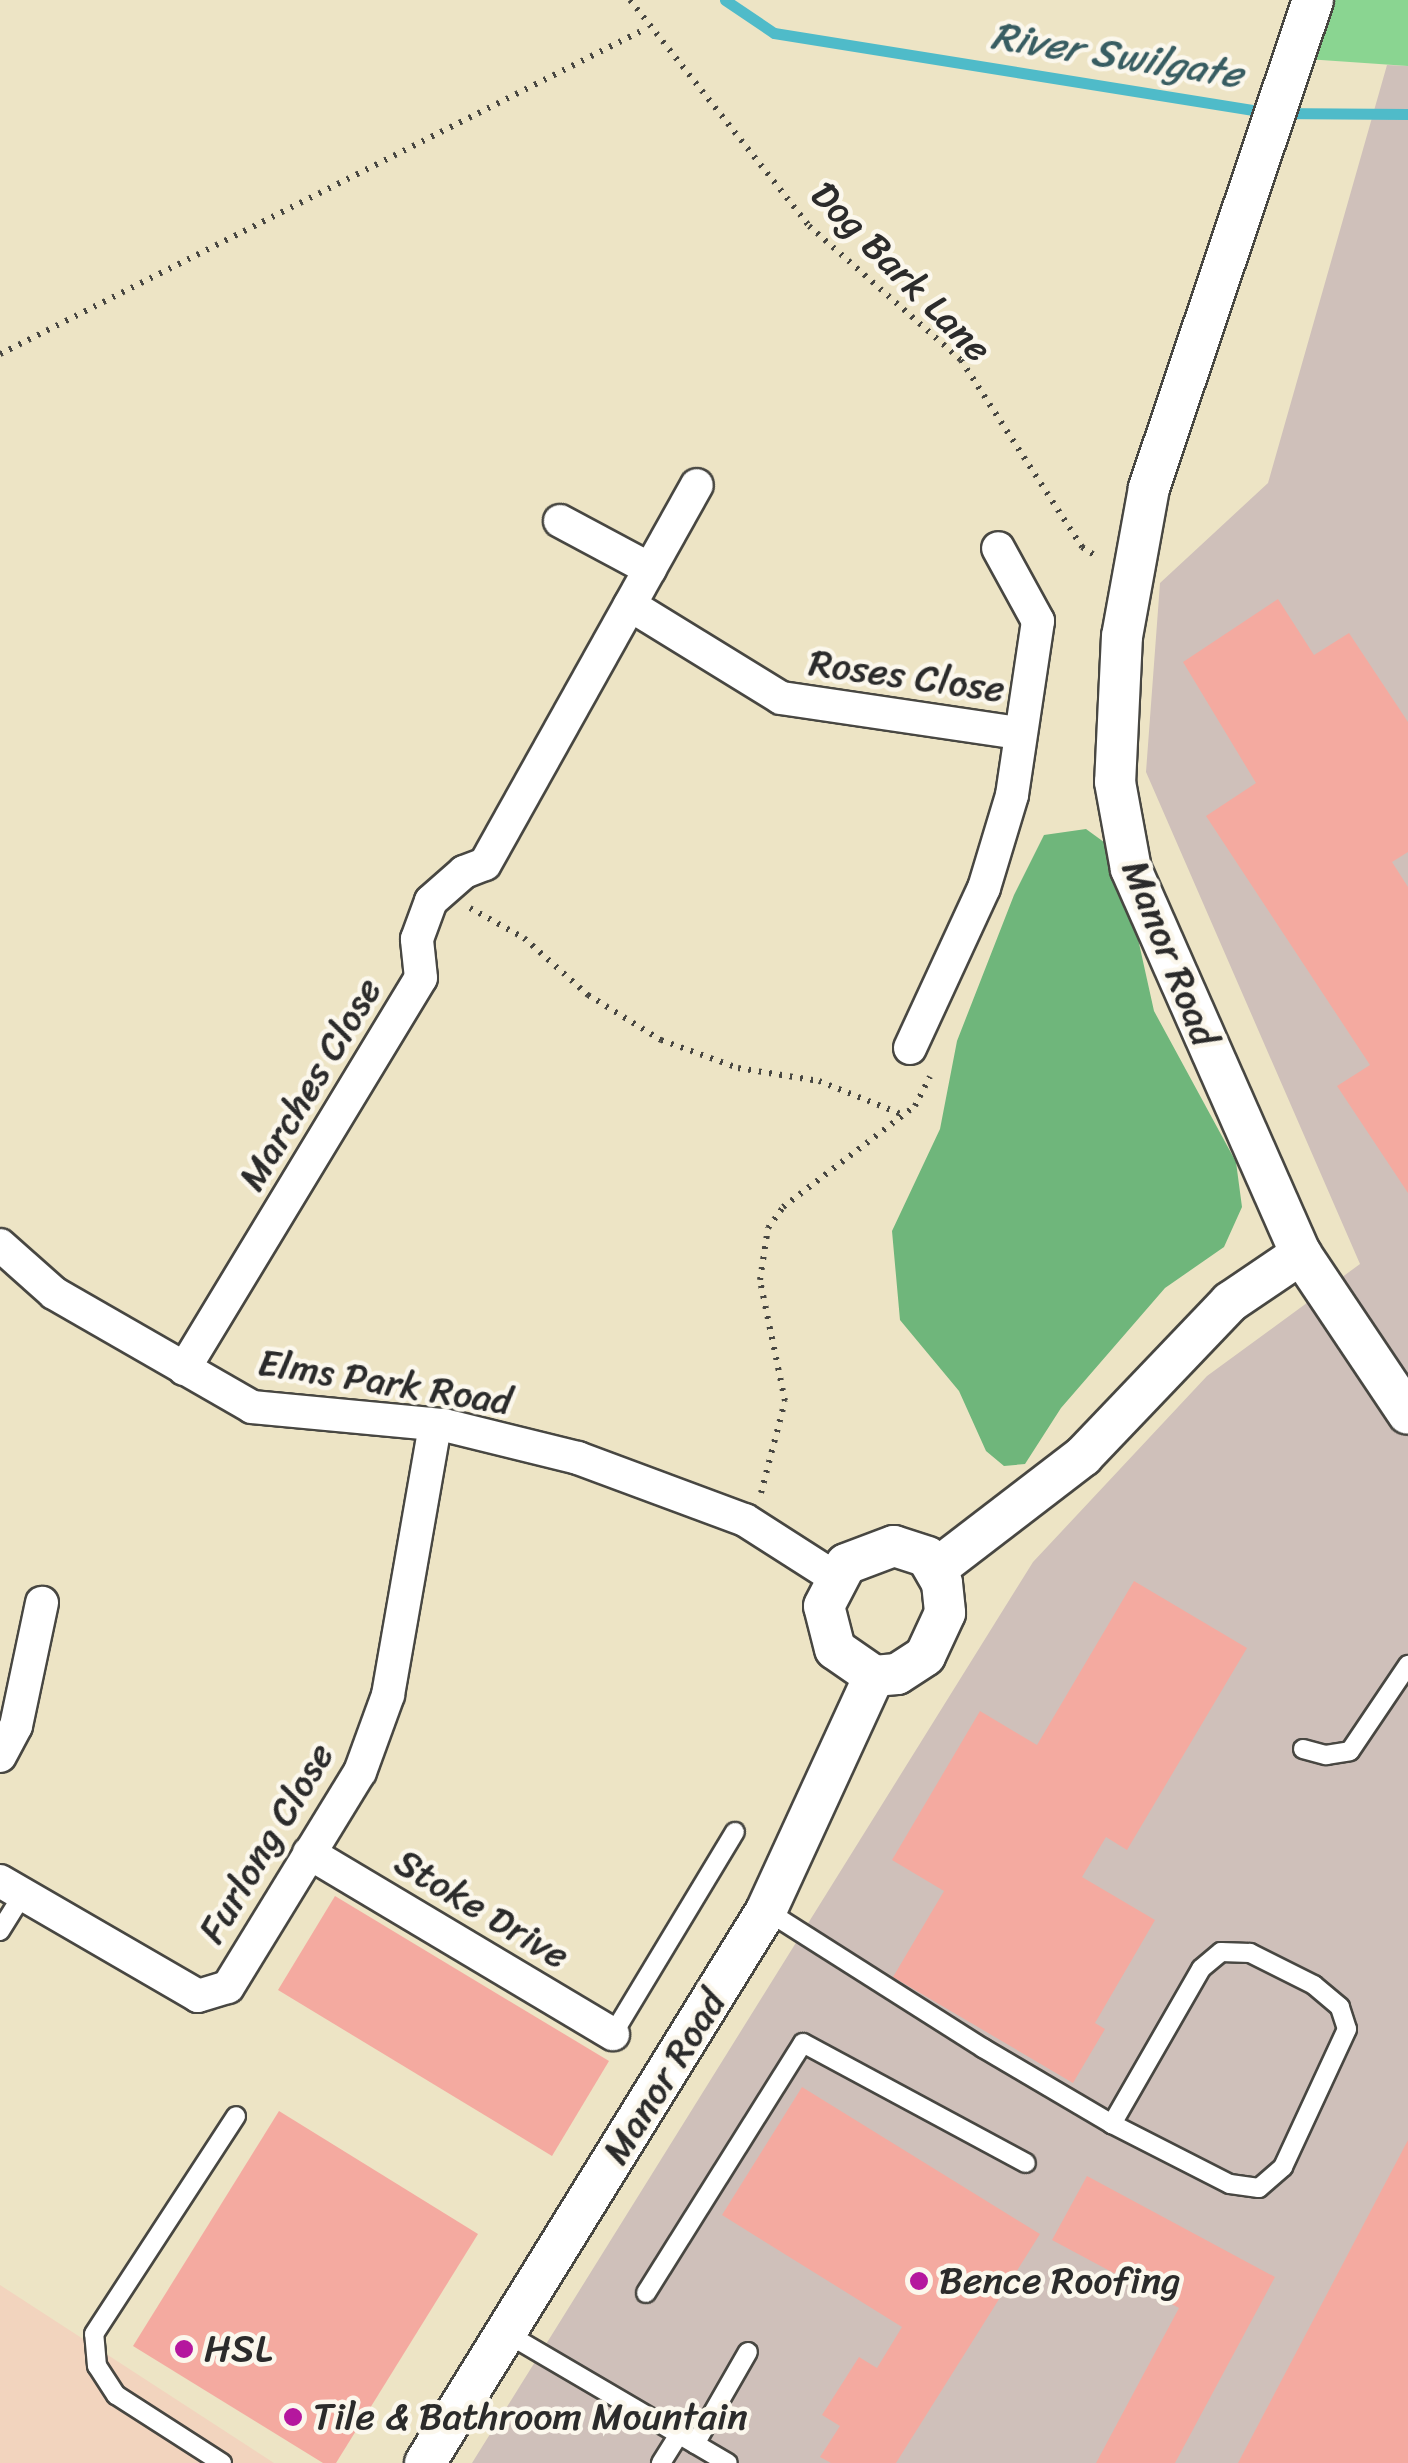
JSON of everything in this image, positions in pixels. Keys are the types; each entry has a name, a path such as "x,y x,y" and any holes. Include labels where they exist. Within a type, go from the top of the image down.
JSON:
{"street":[{"name":"Manor Road","path":"1313,0 1186,364 1149,488 1122,636 1115,782 1130,870 1300,1254 1405,1403"},
{"path":"440,891 486,864 697,485"},
{"path":"560,521 650,569"},
{"name":"Roses Close","path":"922,1057 984,888 1012,795 1038,621 998,548"},
{"name":"Roses Close","path":"630,605 781,698 1019,733"},
{"name":"Marches Close","path":"184,1369 421,978 417,938 440,891"},
{"name":"Elms Park Road","path":"0,1245 54,1293 252,1407 435,1426 578,1458 745,1520 834,1577"},
{"path":"936,1569 1084,1456 1230,1302 1300,1254"},
{"name":"Furlong Close","path":"12,1888 198,1996 228,1986 360,1772 388,1695 435,1426"},
{"path":"894,1546 927,1556 936,1569 945,1613 934,1643 912,1667 874,1676 844,1659 828,1636 824,1606 834,1577 860,1554 894,1546"},
{"path":"0,1756 16,1726 42,1603"},
{"name":"Manor Road","path":"425,2463 766,1910 874,1676"},
{"name":"Stoke Drive","path":"310,1853 613,2034"}],"lane":[{"path":"1303,1749 1326,1755 1350,1750 1408,1665"},
{"path":"613,2034 735,1832"},
{"path":"0,1931 12,1888"},
{"path":"766,1910 1112,2124 1230,2184 1259,2188 1284,2167 1347,2029 1340,2007 1314,1984 1250,1953 1221,1952 1202,1969 1112,2124"},
{"path":"646,2292 803,2043 1026,2163"},
{"path":"222,2463 116,2395 96,2366 94,2334 236,2116"},
{"path":"506,2333 728,2463"},
{"path":"661,2463 687,2439 748,2352"}],"path":[{"name":"Dog Bark Lane","path":"630,0 648,28 809,226 961,360 1082,547 1132,580"},
{"path":"0,354 648,28"},
{"path":"440,891 524,938 588,996 661,1040 738,1068 819,1081 903,1116"},
{"path":"745,1520 760,1495 785,1401 760,1280 768,1228 783,1206 903,1116 922,1057"}],"shaded area":[{"path":"1387,65 1408,66 1408,2463 472,2463 1033,1562 1207,1376 1360,1264 1146,772 1160,583 1268,483"},
{"path":"0,2285 274,2463 0,2463"}],"green space":[{"path":"1313,0 1408,0 1408,66 1292,58"},
{"path":"1086,829 1119,853 1154,1011 1236,1162 1242,1207 1224,1247 1165,1288 1061,1408 1025,1464 1004,1466 986,1451 959,1391 900,1320 892,1231 940,1129 957,1041 1014,895 1044,835"}],"building":[{"path":"1278,599 1314,655 1349,633 1408,722 1408,852 1392,862 1408,887 1408,1193 1337,1086 1370,1065 1206,816 1256,783 1183,662"},
{"path":"1134,1581 1247,1648 1127,1850 1106,1837 1082,1877 1155,1920 1095,2023 1105,2029 1073,2083 893,1977 944,1891 892,1860 980,1711 1037,1745"},
{"path":"335,1896 609,2061 552,2156 278,1990"},
{"name":"Bence Roofing","path":"802,2087 1040,2234 896,2463 831,2463 820,2457 840,2426 822,2415 859,2357 877,2368 902,2327 722,2215"},
{"path":"279,2111 478,2234 336,2463 323,2463 133,2346"},
{"path":"1408,2140 1408,2463 1238,2463"},
{"path":"1087,2176 1275,2277 1175,2463 1096,2463 1179,2308 1052,2240"}],"waterway":[{"name":"River Swilgate","path":"725,0 774,33 1271,113 1408,114"}],"place":[{"name":"Bence Roofing","path":"919,2281"},
{"name":"HSL","path":"184,2349"},
{"name":"Tile & Bathroom Mountain","path":"293,2417"}]}
